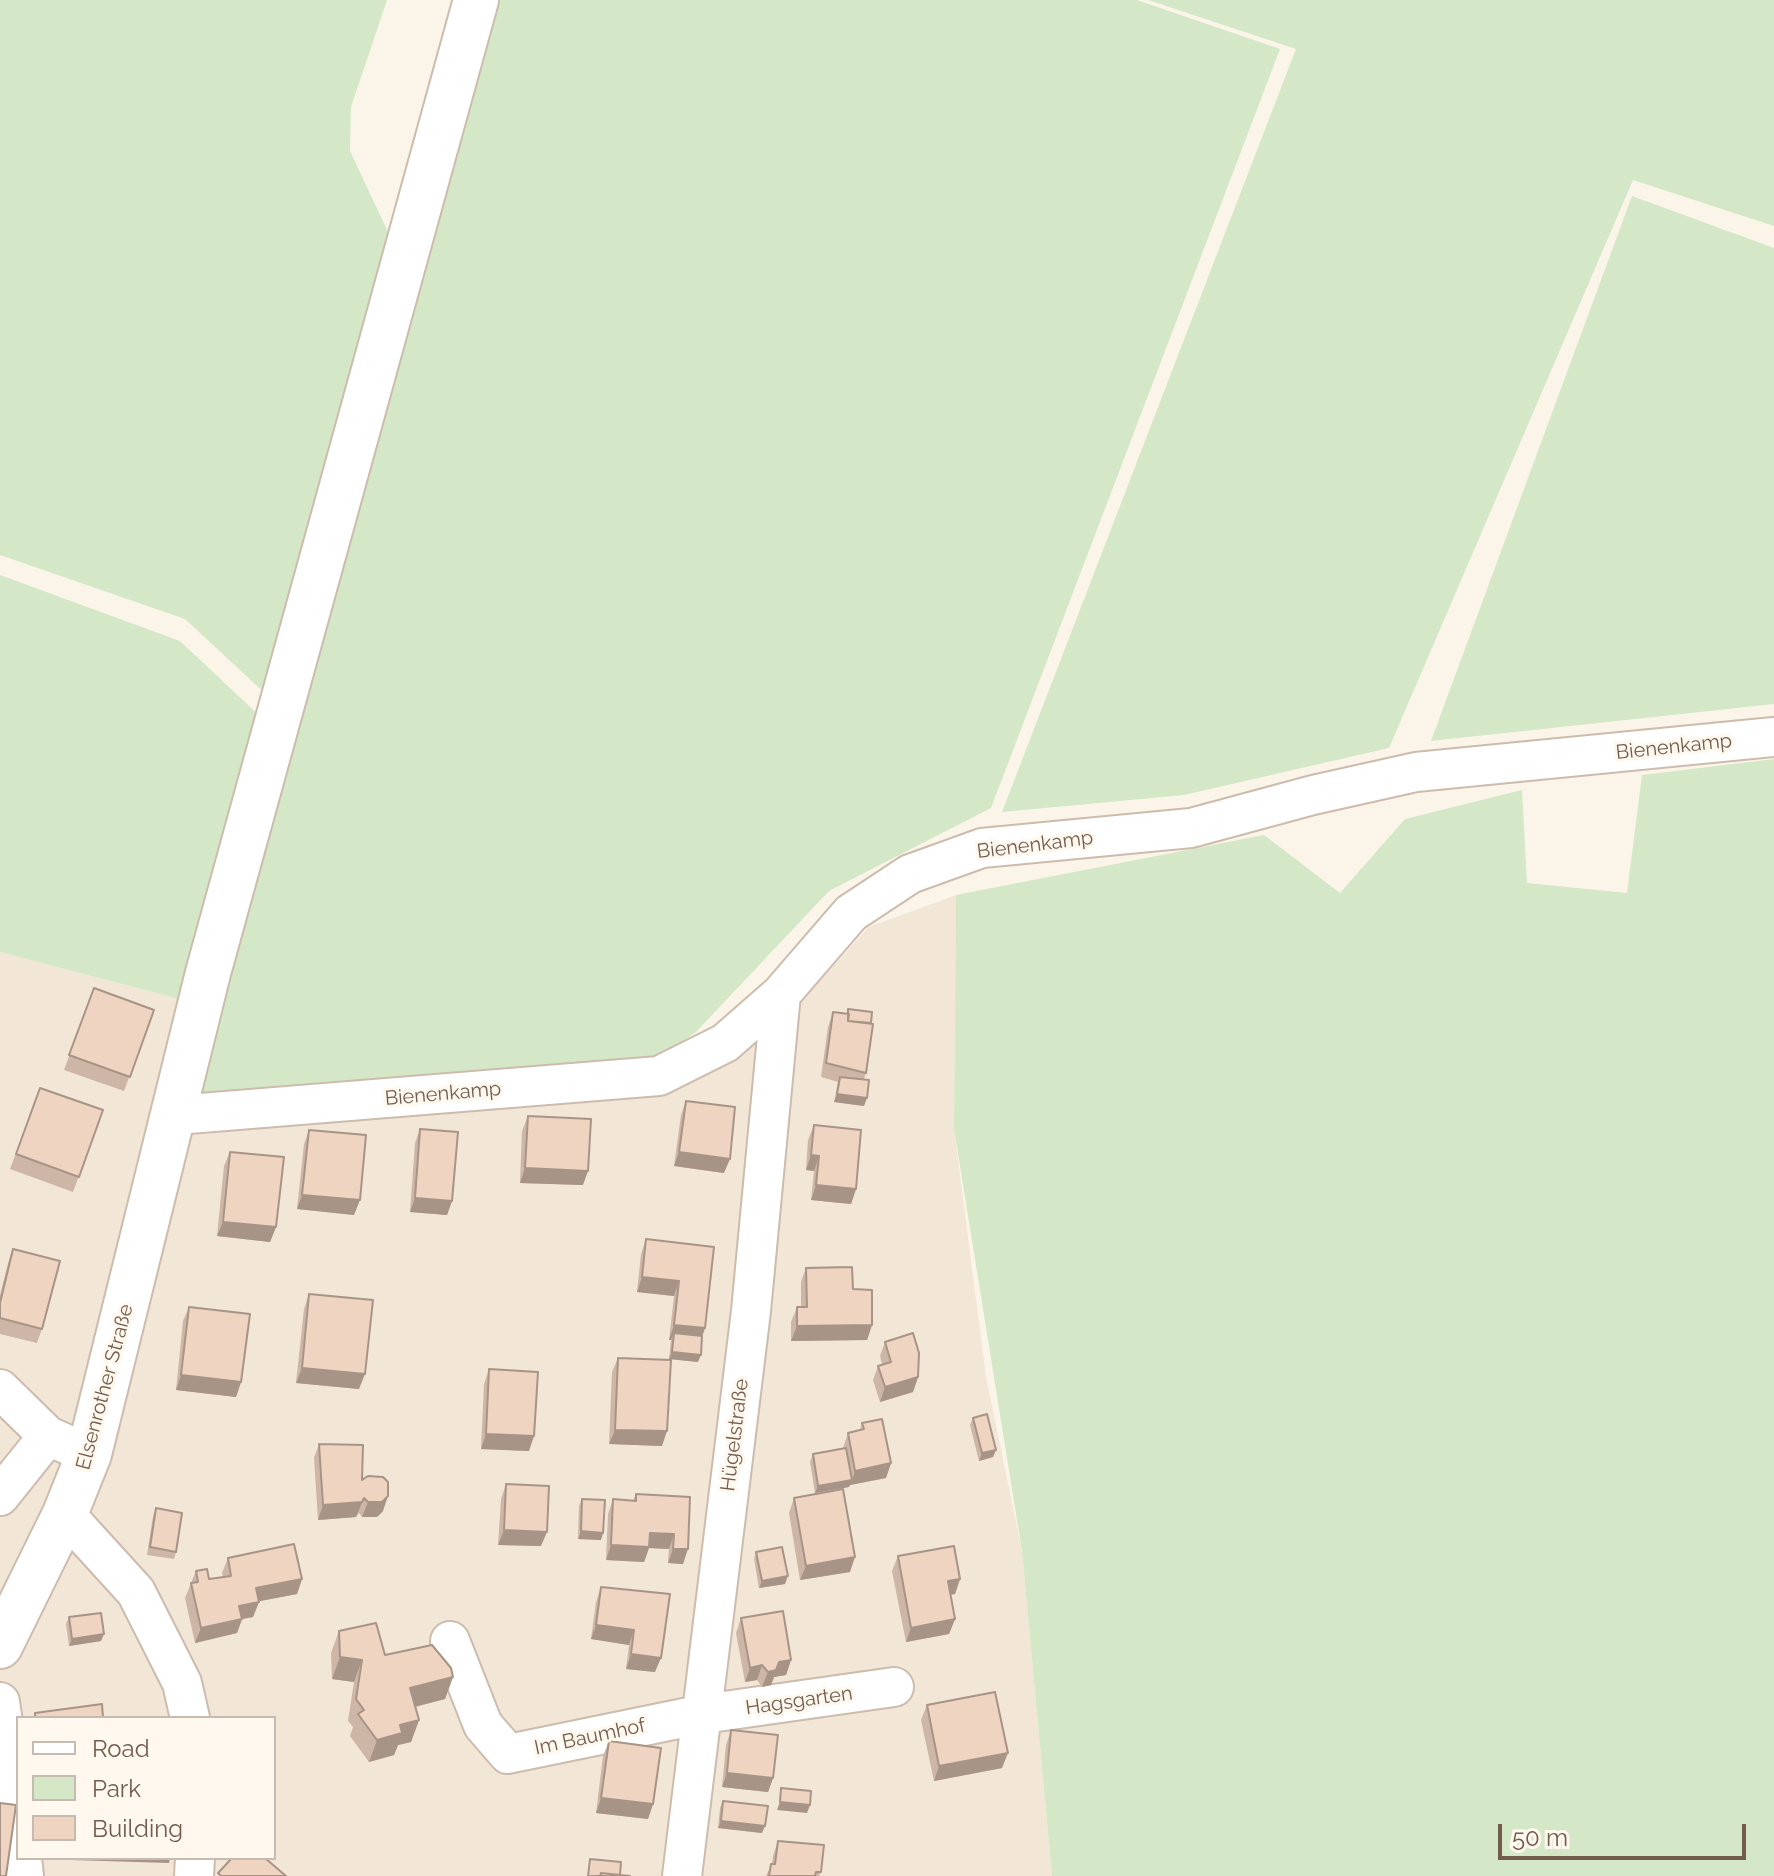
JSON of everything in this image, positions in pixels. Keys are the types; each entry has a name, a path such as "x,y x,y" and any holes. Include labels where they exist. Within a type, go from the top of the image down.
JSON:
{"street":[{"name":"Elsenrother Straße","path":"0,1646 65,1514 89,1454 224,914 476,0"},
{"name":"Bienenkamp","path":"176,1115 659,1076 725,1043 781,994 851,913 910,874 982,848 1191,828 1313,795 1416,772 1774,737"},
{"name":"Hügelstraße","path":"682,1876 751,1311 781,994"},
{"path":"0,1389 48,1436 89,1454"},
{"path":"0,1496 48,1436"},
{"path":"65,1514 136,1592 182,1683 190,1716"},
{"name":"Im Baumhof","path":"450,1641 483,1725 508,1754 703,1714"},
{"name":"Hagsgarten","path":"703,1714 894,1687"},
{"path":"0,1702 16,1813"}],"shaded area":[{"path":"956,895 954,1129 986,1377 1022,1551 1052,1876 0,1876 0,952 179,999 674,1081 787,1017 869,927"}],"green space":[{"path":"0,0 387,0 351,107 350,151 389,234 269,697 185,619 0,555"},
{"path":"497,0 1137,0 1280,49 991,808 829,891 696,1032 653,1063 182,1108"},
{"path":"1148,0 1774,0 1774,226 1633,180 1389,748 1184,795 1002,812 1296,49"},
{"path":"1632,196 1774,248 1774,704 1431,741"},
{"path":"0,575 180,641 264,720 179,999 0,952"},
{"path":"1774,759 1774,1876 1052,1876 1022,1551 954,1129 956,895 1264,835 1340,893 1405,819 1522,790 1527,883 1627,893 1642,775"}],"building":[{"path":"94,988 154,1010 130,1077 69,1055"},
{"path":"848,1009 872,1012 871,1023 848,1021"},
{"path":"833,1012 849,1014 848,1021 873,1024 866,1073 826,1063"},
{"path":"840,1077 869,1080 867,1098 837,1094"},
{"path":"40,1088 103,1110 79,1177 16,1154"},
{"path":"686,1101 735,1107 730,1159 679,1152"},
{"path":"528,1116 591,1119 588,1171 525,1168"},
{"path":"814,1125 861,1130 856,1189 816,1185 819,1156 811,1155"},
{"path":"420,1129 458,1132 452,1201 415,1198"},
{"path":"309,1130 366,1135 360,1200 302,1195"},
{"path":"230,1152 284,1157 276,1227 223,1222"},
{"path":"646,1239 714,1247 705,1328 674,1325 679,1281 642,1277"},
{"path":"13,1249 60,1261 42,1329 0,1318 0,1303"},
{"path":"852,1267 853,1289 872,1290 872,1325 797,1326 797,1307 807,1307 806,1268"},
{"path":"309,1294 373,1300 365,1374 302,1368"},
{"path":"189,1307 250,1314 241,1382 181,1375"},
{"path":"674,1333 702,1336 701,1355 672,1352"},
{"path":"913,1333 919,1353 918,1377 885,1387 878,1366 891,1362 885,1342"},
{"path":"618,1358 671,1360 667,1431 615,1430"},
{"path":"489,1369 538,1372 534,1436 486,1434"},
{"path":"987,1414 996,1450 982,1453 973,1418"},
{"path":"882,1419 891,1463 855,1471 848,1433 864,1429 862,1423"},
{"path":"319,1444 363,1445 362,1480 368,1476 383,1477 388,1482 388,1496 382,1502 368,1502 364,1498 362,1502 323,1505"},
{"path":"846,1448 852,1480 818,1486 813,1454"},
{"path":"506,1484 549,1486 547,1532 504,1530"},
{"path":"843,1489 855,1557 806,1566 794,1498"},
{"path":"636,1494 690,1497 688,1549 673,1549 674,1534 650,1533 649,1547 611,1545 613,1499 636,1501"},
{"path":"582,1499 605,1500 603,1533 581,1531"},
{"path":"156,1508 182,1513 176,1552 150,1547"},
{"path":"294,1544 302,1579 256,1588 259,1602 239,1606 242,1619 201,1628 191,1583 198,1582 196,1571 207,1569 209,1579 231,1576 228,1558"},
{"path":"954,1546 960,1579 948,1581 955,1619 911,1628 898,1556"},
{"path":"782,1547 788,1576 762,1581 756,1552"},
{"path":"601,1587 670,1594 661,1658 631,1654 634,1630 596,1625"},
{"path":"783,1611 791,1660 779,1662 776,1670 768,1672 762,1665 750,1668 741,1618"},
{"path":"101,1613 104,1634 72,1639 69,1617"},
{"path":"376,1623 385,1655 432,1645 451,1668 453,1677 410,1688 419,1720 400,1725 402,1733 377,1740 358,1714 364,1710 356,1699 362,1660 340,1657 339,1631"},
{"path":"995,1692 1008,1753 939,1766 927,1705"},
{"path":"102,1704 103,1716 35,1716 35,1713"},
{"path":"731,1730 778,1735 773,1778 727,1773"},
{"path":"609,1741 661,1748 653,1804 601,1798"},
{"path":"781,1788 811,1791 810,1805 780,1802"},
{"path":"723,1801 768,1806 765,1826 721,1821"},
{"path":"0,1803 16,1805 6,1876 0,1876"},
{"path":"778,1841 824,1845 821,1872 816,1872 815,1876 769,1876 771,1864 775,1864"},
{"path":"590,1859 621,1862 620,1875 601,1873 600,1876 588,1876"},
{"path":"230,1860 267,1860 286,1876 221,1876 218,1873"},
{"path":"601,1873 630,1876 601,1876"}]}
